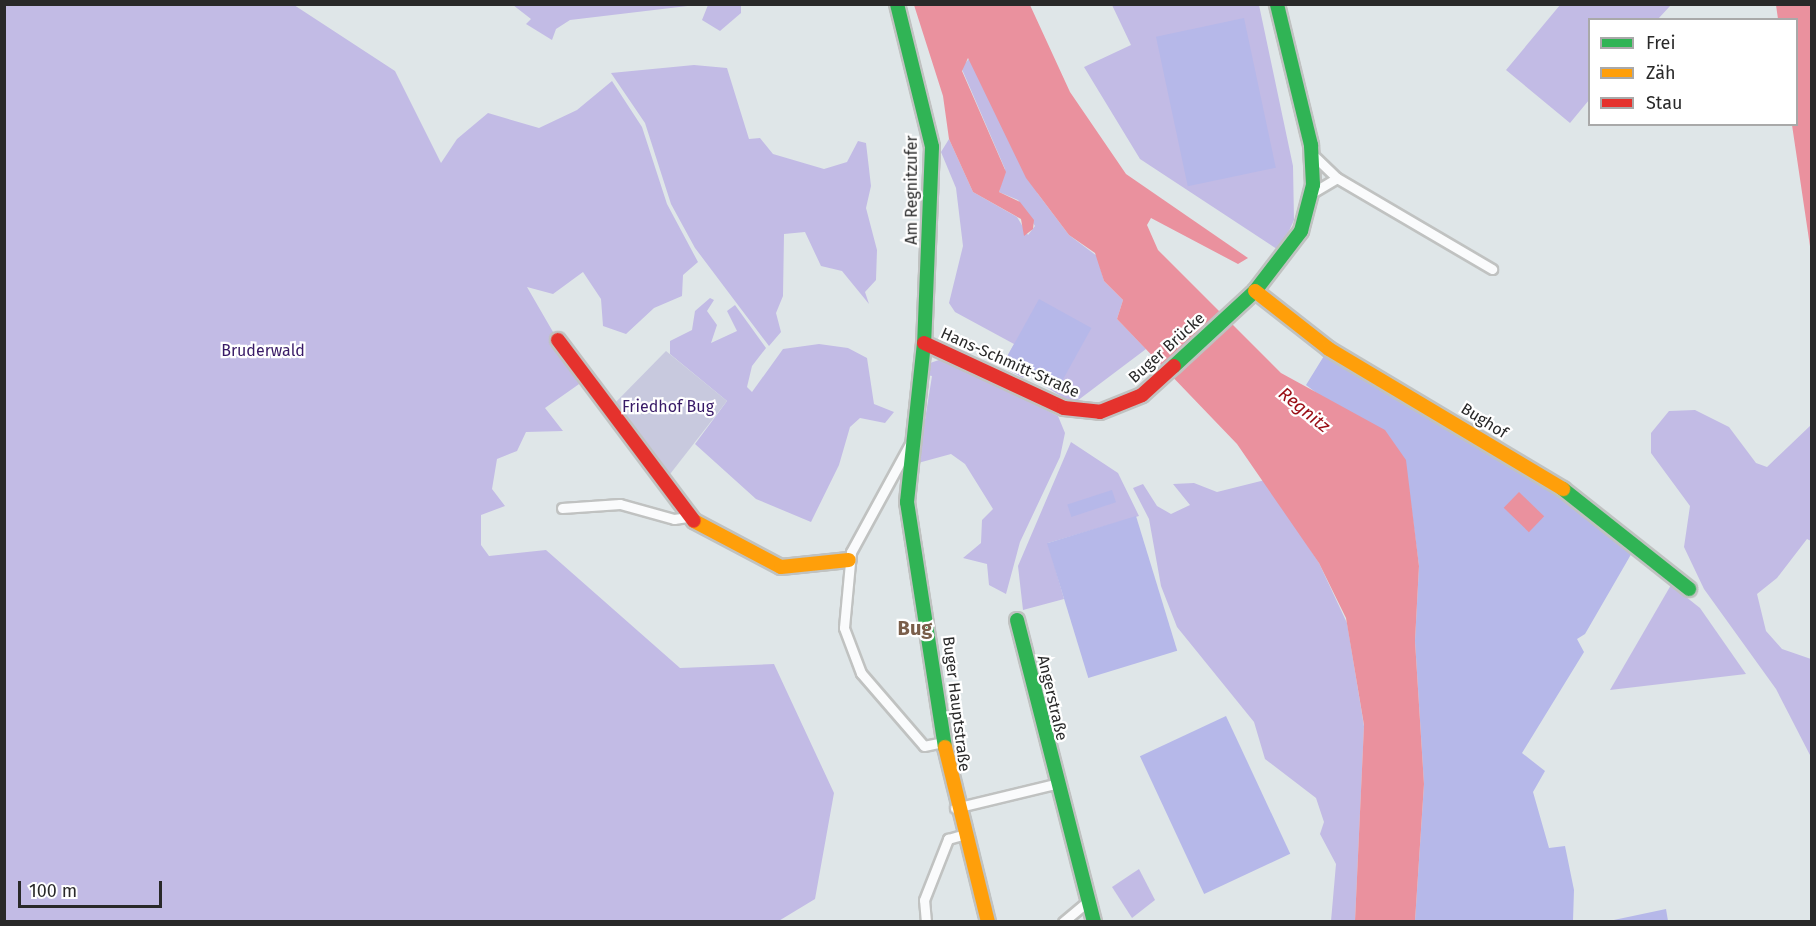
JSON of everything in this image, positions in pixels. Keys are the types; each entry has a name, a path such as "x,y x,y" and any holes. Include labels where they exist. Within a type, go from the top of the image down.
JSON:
{"street":[{"name":"Am Regnitzufer","path":"897,4 932,147 924,343"},
{"path":"1255,291 1301,231 1312,193 1312,154 1277,4"},
{"path":"1312,154 1337,178 1492,269"},
{"path":"1312,193 1337,178"},
{"name":"Buger Brücke","path":"1119,407 1142,395 1255,291"},
{"name":"Bughof","path":"1255,291 1329,349 1573,495 1689,589"},
{"path":"558,340 600,402 645,451 689,517 781,567 849,560"},
{"name":"Hans-Schmitt-Straße","path":"924,343 1070,411 1119,407"},
{"name":"Buger Hauptstraße","path":"924,343 911,442 907,502 955,808 988,921"},
{"path":"911,442 896,460 849,560 843,622 861,673 924,746 943,742"},
{"path":"562,508 620,504 674,519 689,517"},
{"name":"Angerstraße","path":"1017,620 1055,784 1086,903 1094,921"},
{"path":"955,808 1055,784"},
{"path":"926,921 924,900 948,839 962,836"},
{"path":"1063,921 1086,903"}],"green space":[{"path":"696,4 570,20 556,29 552,40 526,24 531,19 513,5"},
{"name":"Bruderwald","path":"5,5 294,5 395,71 441,163 457,139 488,113 539,128 577,110 612,81 642,127 667,204 698,262 683,275 682,296 654,308 626,334 603,326 601,299 583,272 553,294 527,287 582,382 545,408 563,431 526,432 517,451 497,459 492,489 505,506 481,515 481,545 489,556 546,550 680,668 774,664 834,793 815,899 777,922 5,922"},
{"path":"708,5 741,5 741,13 720,31 702,20"},
{"path":"1112,5 1259,5 1293,166 1294,220 1280,251 1140,159 1084,67 1131,45"},
{"path":"1560,5 1671,5 1659,18 1588,18 1588,101 1570,123 1506,70"},
{"path":"970,58 1038,194 1069,235 1097,256 1104,281 1123,300 1117,319 1146,349 1073,404 1045,386 1027,322 1014,347 1027,369 1023,378 1008,370 1005,360 1014,344 955,312 949,303 963,246 956,188 941,152 949,139 973,192 1017,217 1028,235 1035,226 1018,200 999,192 1005,169 961,67"},
{"path":"694,65 727,68 749,139 760,138 773,154 824,169 847,162 858,141 866,143 871,186 866,208 877,250 876,280 865,292 869,304 842,271 821,266 805,232 784,234 783,296 776,313 781,332 769,346 695,248 671,204 645,123 611,73"},
{"path":"710,298 714,300 707,311 717,325 711,343 737,331 727,311 735,305 766,348 752,366 747,387 752,392 783,349 819,344 848,348 867,358 874,404 894,412 885,423 860,418 850,427 839,465 811,522 756,499 695,444 727,401 670,354 670,341 692,330 695,311"},
{"name":"Friedhof Bug","path":"666,351 727,401 667,478 612,406"},
{"path":"945,358 1058,416 1065,433 1060,457 1020,542 1006,594 989,585 987,564 963,558 981,543 982,520 993,509 965,464 951,454 918,463 917,438 922,438 932,376 926,375 930,363"},
{"path":"1695,410 1729,427 1756,463 1767,467 1811,425 1811,541 1807,539 1777,578 1757,594 1766,631 1782,649 1811,659 1811,757 1776,689 1704,589 1684,547 1690,506 1651,453 1651,433 1669,411"},
{"path":"1071,442 1118,473 1139,516 1048,543 1064,599 1023,610 1018,566"},
{"path":"1265,480 1319,563 1347,623 1364,726 1355,921 1331,921 1336,864 1320,834 1324,822 1316,798 1265,759 1254,722 1177,627 1161,586 1149,519 1133,488 1143,484 1157,506 1171,514 1190,505 1173,484 1194,483 1217,492"},
{"path":"1671,585 1700,608 1746,674 1610,690"},
{"path":"1139,869 1155,900 1132,918 1112,887"}],"shaded area":[{"path":"1244,18 1276,168 1188,186 1156,37"},
{"path":"1039,299 1091,328 1058,389 1005,360"},
{"path":"1327,351 1570,499 1633,551 1585,634 1577,639 1584,652 1522,753 1545,771 1533,792 1549,848 1565,846 1574,890 1573,921 1415,921 1424,784 1415,641 1419,566 1405,460 1306,385"},
{"path":"1112,490 1116,502 1071,517 1067,505"},
{"path":"1136,516 1177,651 1088,678 1047,543"},
{"path":"1226,716 1290,854 1204,894 1140,756"},
{"path":"1666,909 1668,921 1609,921"}],"water":[{"name":"Regnitz","path":"914,5 1030,5 1070,92 1126,174 1248,258 1238,264 1151,218 1147,225 1158,250 1281,373 1385,430 1406,460 1419,566 1415,641 1424,784 1415,921 1355,921 1364,725 1346,618 1319,563 1237,444 1117,319 1123,300 1104,281 1095,253 1069,235 1026,178 968,58 962,71 1006,172 999,192 1020,202 1034,220 1033,229 1024,236 1021,219 973,192 949,139 943,96"},
{"path":"1776,5 1811,5 1811,253 1792,126 1798,126 1798,18 1778,18"},
{"path":"1519,492 1544,516 1529,532 1504,508"}],"traffic: fast":[{"path":"897,4 932,147 924,343 907,502 945,747"},
{"path":"1174,366 1255,291 1301,231 1313,185 1311,145 1277,4"},
{"path":"1563,489 1689,589"},
{"path":"1017,620 1094,922"}],"traffic: slow":[{"path":"1255,291 1329,349 1563,489"},
{"path":"694,521 781,567 849,560"},
{"path":"945,747 988,922"}],"traffic: jam":[{"path":"558,340 694,521"},
{"path":"924,343 1064,408 1100,412 1142,395 1174,366"}],"district":[{"name":"Bug","path":"915,628"}]}
